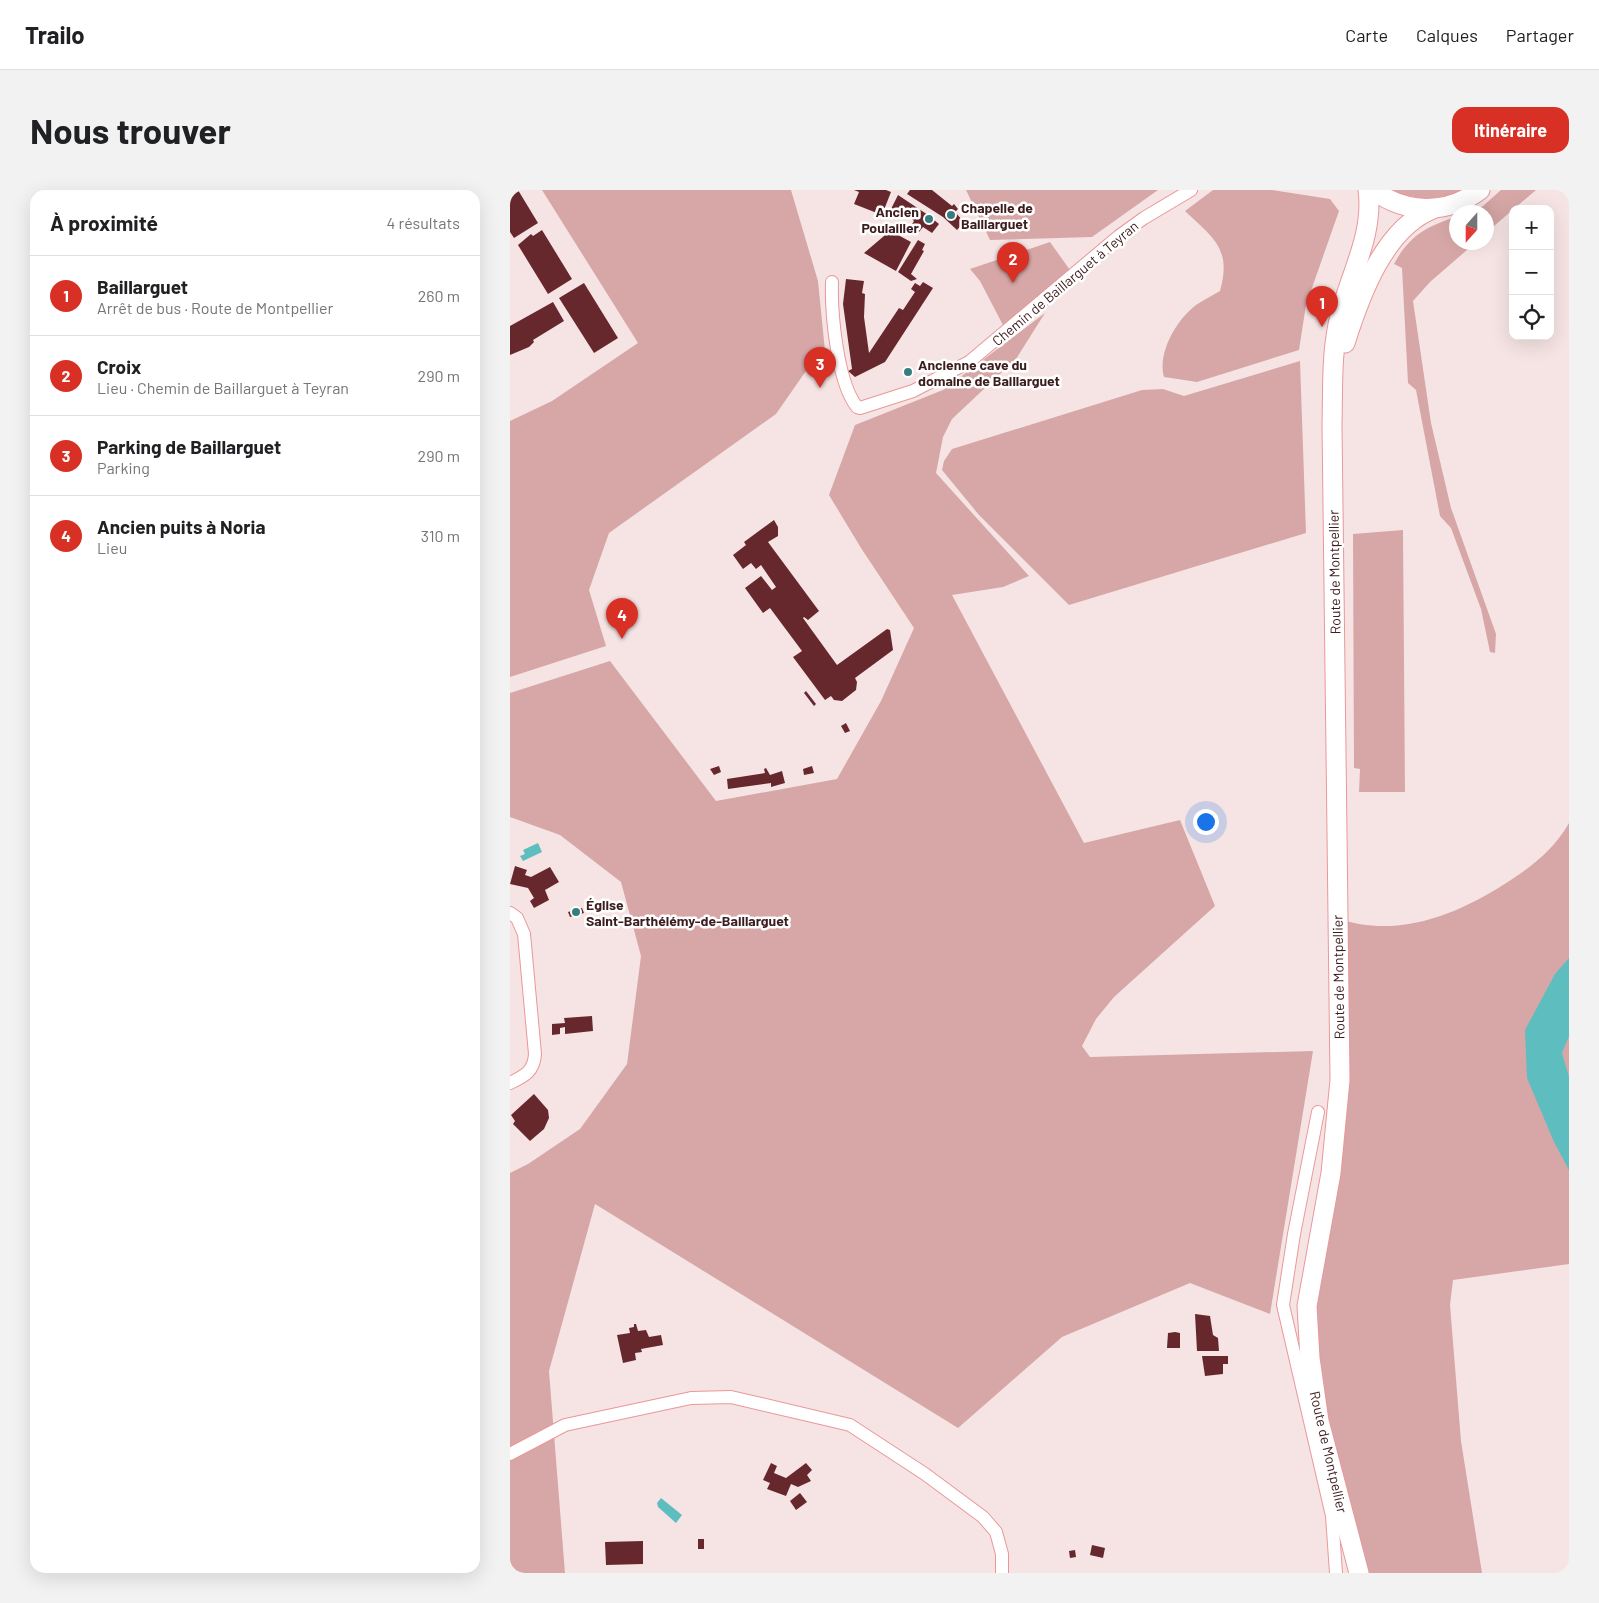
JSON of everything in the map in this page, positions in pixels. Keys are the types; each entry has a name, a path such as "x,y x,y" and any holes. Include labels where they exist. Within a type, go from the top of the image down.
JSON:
{"main road":[{"name":"Route de Montpellier","path":"1359,1573 1319,1421 1310,1358 1307,1306 1330,1173 1340,1080 1332,424 1334,345 1340,314 1368,225 1368,190"},
{"path":"1373,190 1396,203 1419,209 1433,209 1465,200 1480,190"},
{"name":"Route de Montpellier","path":"1333,372 1364,291 1395,236 1417,217 1433,209"}],"street":[{"name":"Chemin de Baillarguet à Teyran","path":"832,282 840,366 850,397 857,407 865,407 900,396 935,381 970,362 1119,236 1144,218 1191,190"},
{"path":"510,913 517,918 524,934 535,1054 534,1064 530,1073 510,1083"},
{"path":"1318,1112 1294,1234 1283,1305 1332,1516 1336,1573"},
{"path":"510,1454 565,1425 691,1398 731,1397 828,1420 850,1426 925,1474 983,1517 996,1532 1002,1554 1002,1573"}],"shaded area":[{"path":"542,190 791,190 818,281 825,351 808,368 776,414 609,533 589,590 606,646 510,677 510,421 552,401 638,343"},
{"path":"966,190 1158,190 1092,237 990,240"},
{"path":"1213,190 1272,190 1330,199 1339,211 1306,305 1299,350 1197,382 1164,377 1163,358 1170,337 1189,311 1220,291 1224,264 1222,254 1212,237 1185,211"},
{"path":"1389,190 1464,190 1436,198 1417,198"},
{"path":"1501,190 1536,190 1518,205 1509,205 1509,213 1494,226 1494,205 1484,205"},
{"path":"1449,219 1449,250 1467,250 1430,282 1413,301 1431,423 1451,508 1496,634 1495,653 1490,652 1481,609 1451,528 1440,516 1416,390 1408,383 1402,268 1394,264 1413,239 1436,224"},
{"path":"1050,242 1070,270 1004,327 980,281 970,269"},
{"path":"1045,313 1016,359 952,419 943,437 936,473 1029,576 1003,587 952,595 1084,843 1180,820 1215,906 1114,997 1096,1019 1082,1046 1090,1057 1313,1051 1270,1314 1190,1283 1062,1337 958,1428 595,1204 549,1371 565,1573 510,1573 510,1173 528,1164 580,1129 627,1064 641,956 621,882 560,835 510,817 510,693 610,661 716,801 837,779 881,701 914,628 861,548 829,495 855,425 943,390"},
{"path":"1300,361 1306,533 1069,605 979,515 942,470 944,461 952,449 1142,390 1163,389 1184,396"},
{"path":"1403,530 1405,792 1359,792 1360,769 1354,768 1353,534"},
{"path":"1569,823 1569,1264 1453,1280 1450,1305 1461,1441 1482,1573 1359,1573 1319,1421 1307,1306 1331,1173 1337,918 1359,924 1381,926 1402,925 1444,915 1484,896 1522,872 1556,842"}],"water":[{"path":"538,843 542,852 523,861 520,856 525,854 523,850"},
{"path":"1569,958 1569,1036 1562,1053 1569,1077 1569,1170 1554,1142 1527,1078 1525,1030 1555,974"},
{"path":"661,1498 682,1515 676,1523 658,1507 657,1503"}],"building":[{"path":"510,190 518,190 538,223 514,238 510,232"},
{"path":"854,190 886,190 891,192 882,215 854,204 859,192"},
{"path":"910,190 932,190 952,206 954,204 958,209 955,212 964,222 957,230 943,217 907,194"},
{"path":"898,195 939,224 932,233 923,227 919,232 911,226 914,221 909,216 897,209 895,211 891,209"},
{"path":"887,229 911,242 896,271 864,253 884,236"},
{"path":"542,230 572,279 548,294 518,245 531,234 533,236"},
{"path":"918,240 925,244 922,250 924,251 911,274 917,279 911,281 898,272"},
{"path":"846,279 864,281 862,293 865,294 864,317 869,353 899,308 903,310 915,292 911,289 915,283 920,286 923,282 933,288 885,362 855,377 848,371 852,369 843,304"},
{"path":"584,283 618,338 594,353 559,298"},
{"path":"553,302 564,321 533,340 534,342 529,347 510,355 510,326"},
{"path":"774,520 778,527 778,536 768,542 819,611 808,620 803,618 837,665 887,629 890,630 893,650 855,678 857,682 856,690 842,701 834,700 831,696 825,700 793,657 802,651 770,608 763,613 745,588 761,576 772,590 776,587 761,565 756,569 751,563 743,569 733,555 746,545 744,542"},
{"path":"806,691 816,704 814,706 804,693"},
{"path":"846,723 850,731 845,733 841,726"},
{"path":"719,766 721,772 714,775 710,769"},
{"path":"812,766 814,773 804,775 803,769"},
{"path":"766,768 770,775 782,771 785,783 771,787 771,783 728,789 727,779 765,773 764,769"},
{"path":"515,866 527,870 525,875 531,877 550,867 559,882 545,890 549,900 534,908 530,901 534,898 528,888 510,884"},
{"name":"Église Saint-Barthélémy-de-Baillarguet","path":"582,908 584,913 570,917 568,912"},
{"path":"592,1016 593,1031 565,1034 565,1027 560,1028 560,1034 552,1035 552,1024 565,1023 564,1018"},
{"path":"534,1094 548,1110 549,1118 544,1129 530,1141 513,1124 515,1121 511,1115"},
{"path":"1195,1314 1210,1316 1213,1335 1218,1338 1219,1351 1197,1351"},
{"path":"634,1324 636,1324 638,1331 646,1330 649,1337 661,1335 663,1345 641,1349 642,1352 635,1353 636,1360 623,1363 617,1335 630,1333 629,1328 634,1327"},
{"path":"1168,1333 1180,1333 1180,1348 1167,1348"},
{"path":"1202,1356 1228,1356 1228,1364 1223,1364 1223,1374 1205,1376"},
{"path":"771,1463 777,1466 774,1473 786,1478 806,1463 812,1470 807,1475 811,1481 798,1487 791,1484 786,1496 767,1489 770,1483 763,1480"},
{"path":"800,1493 807,1502 796,1510 790,1501"},
{"path":"698,1539 704,1539 704,1549 698,1549"},
{"path":"643,1541 643,1564 606,1565 605,1542"},
{"path":"1092,1545 1105,1548 1103,1558 1090,1555"},
{"path":"1075,1550 1076,1557 1070,1558 1069,1551"}],"place":[{"name":"Chapelle de Baillarguet","path":"951,215"},
{"name":"Ancien Poulailler","path":"929,219"},
{"name":"Croix","path":"1013,283"},
{"name":"Baillarguet","path":"1322,327"},
{"name":"Ancienne cave du domaine de Baillarguet","path":"908,372"},
{"name":"Parking de Baillarguet","path":"820,388"},
{"name":"Ancien puits à Noria","path":"622,639"},
{"name":"Église Saint-Barthélémy-de-Baillarguet","path":"576,912"}]}
